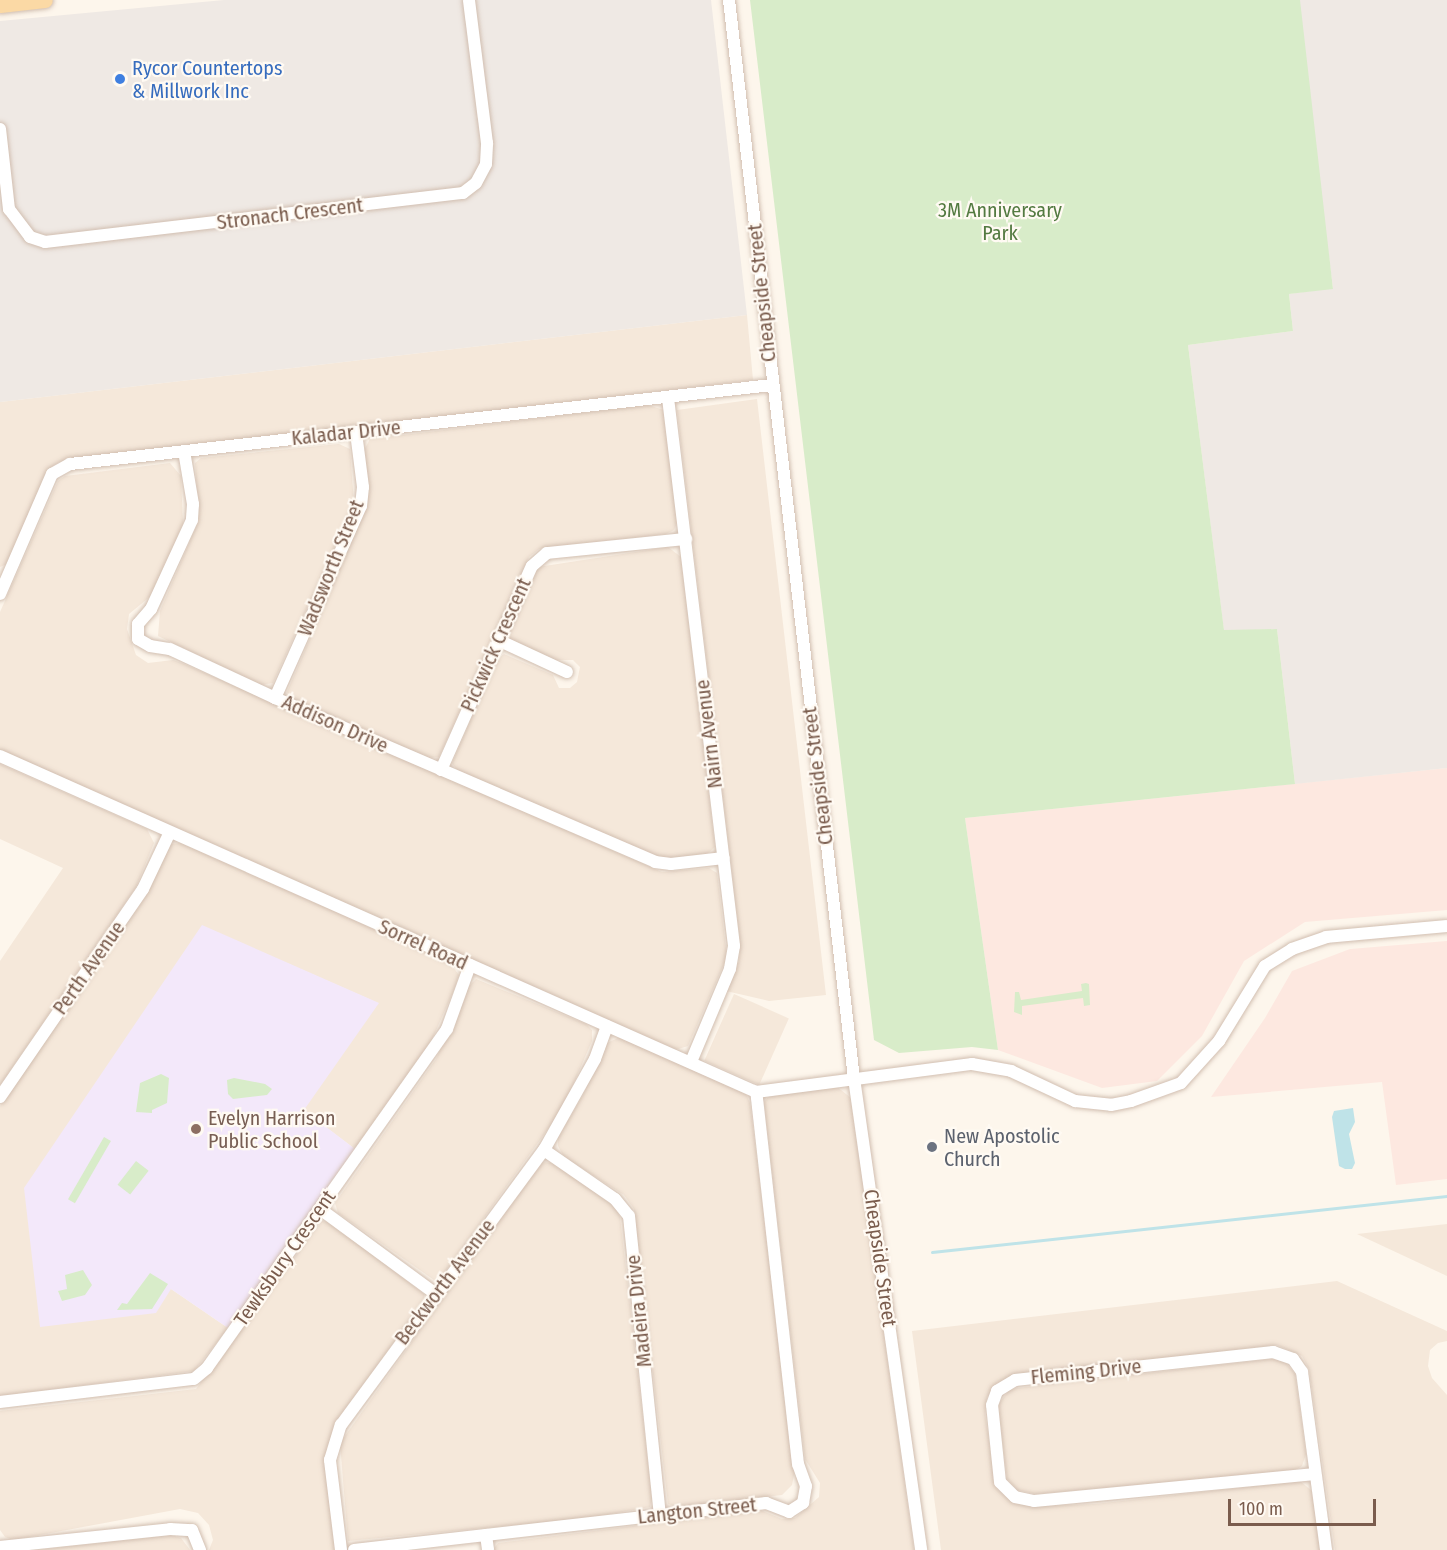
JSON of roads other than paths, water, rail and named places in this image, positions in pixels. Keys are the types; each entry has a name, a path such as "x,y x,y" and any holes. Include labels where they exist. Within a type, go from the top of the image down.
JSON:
{"main road":[{"path":"0,4 45,0"}],"street":[{"name":"Stronach Crescent","path":"0,129 9,209 30,237 45,242 463,194 476,183 486,164 487,143 469,0"},
{"name":"Cheapside Street","path":"729,0 772,385 855,1078 921,1550"},
{"name":"Kaladar Drive","path":"0,594 4,574 52,474 70,464 772,385"},
{"name":"Nairn Avenue","path":"668,398 734,946 730,969 691,1062"},
{"name":"Wadsworth Street","path":"276,698 361,506 363,488 356,432"},
{"name":"Addison Drive","path":"184,451 193,504 192,520 151,609 138,624 138,639 150,646 171,649 276,698 655,862 671,864 724,858"},
{"name":"Pickwick Crescent","path":"441,770 531,566 547,553 686,539"},
{"path":"498,640 567,672"},
{"name":"Sorrel Road","path":"0,756 169,834 756,1092"},
{"name":"Perth Avenue","path":"0,1097 143,889 169,834"},
{"path":"756,1092 972,1064 1011,1071 1075,1101 1111,1105 1131,1101 1181,1083 1219,1041 1265,966 1292,949 1326,937 1447,926"},
{"name":"Tewksbury Crescent","path":"0,1402 194,1379 207,1368 447,1029 470,965"},
{"name":"Beckworth Avenue","path":"341,1550 330,1460 341,1425 544,1150 595,1059 607,1026"},
{"name":"Langton Street","path":"354,1550 766,1503 789,1512 803,1503 806,1486 798,1464 756,1092"},
{"name":"Madeira Drive","path":"544,1150 615,1199 628,1216 660,1514"},
{"path":"320,1209 437,1294"},
{"name":"Fleming Drive","path":"1315,1474 1034,1501 1014,1497 1003,1490 1000,1482 992,1405 997,1390 1015,1380 1273,1352 1293,1359 1302,1372 1326,1550"},
{"path":"0,1547 170,1528 192,1530 200,1550"},
{"path":"486,1535 488,1550"}],"water":[{"path":"1353,1108 1355,1122 1349,1134 1355,1163 1352,1169 1345,1169 1339,1166 1332,1117 1334,1111"}],"waterway":[{"path":"932,1252 1447,1196"}],"place":[{"name":"Rycor Countertops & Millwork Inc","path":"120,79"},
{"name":"Evelyn Harrison Public School","path":"196,1129"},
{"name":"New Apostolic Church","path":"932,1147"}],"park label":[{"name":"3M Anniversary Park","path":"1000,222"}]}
